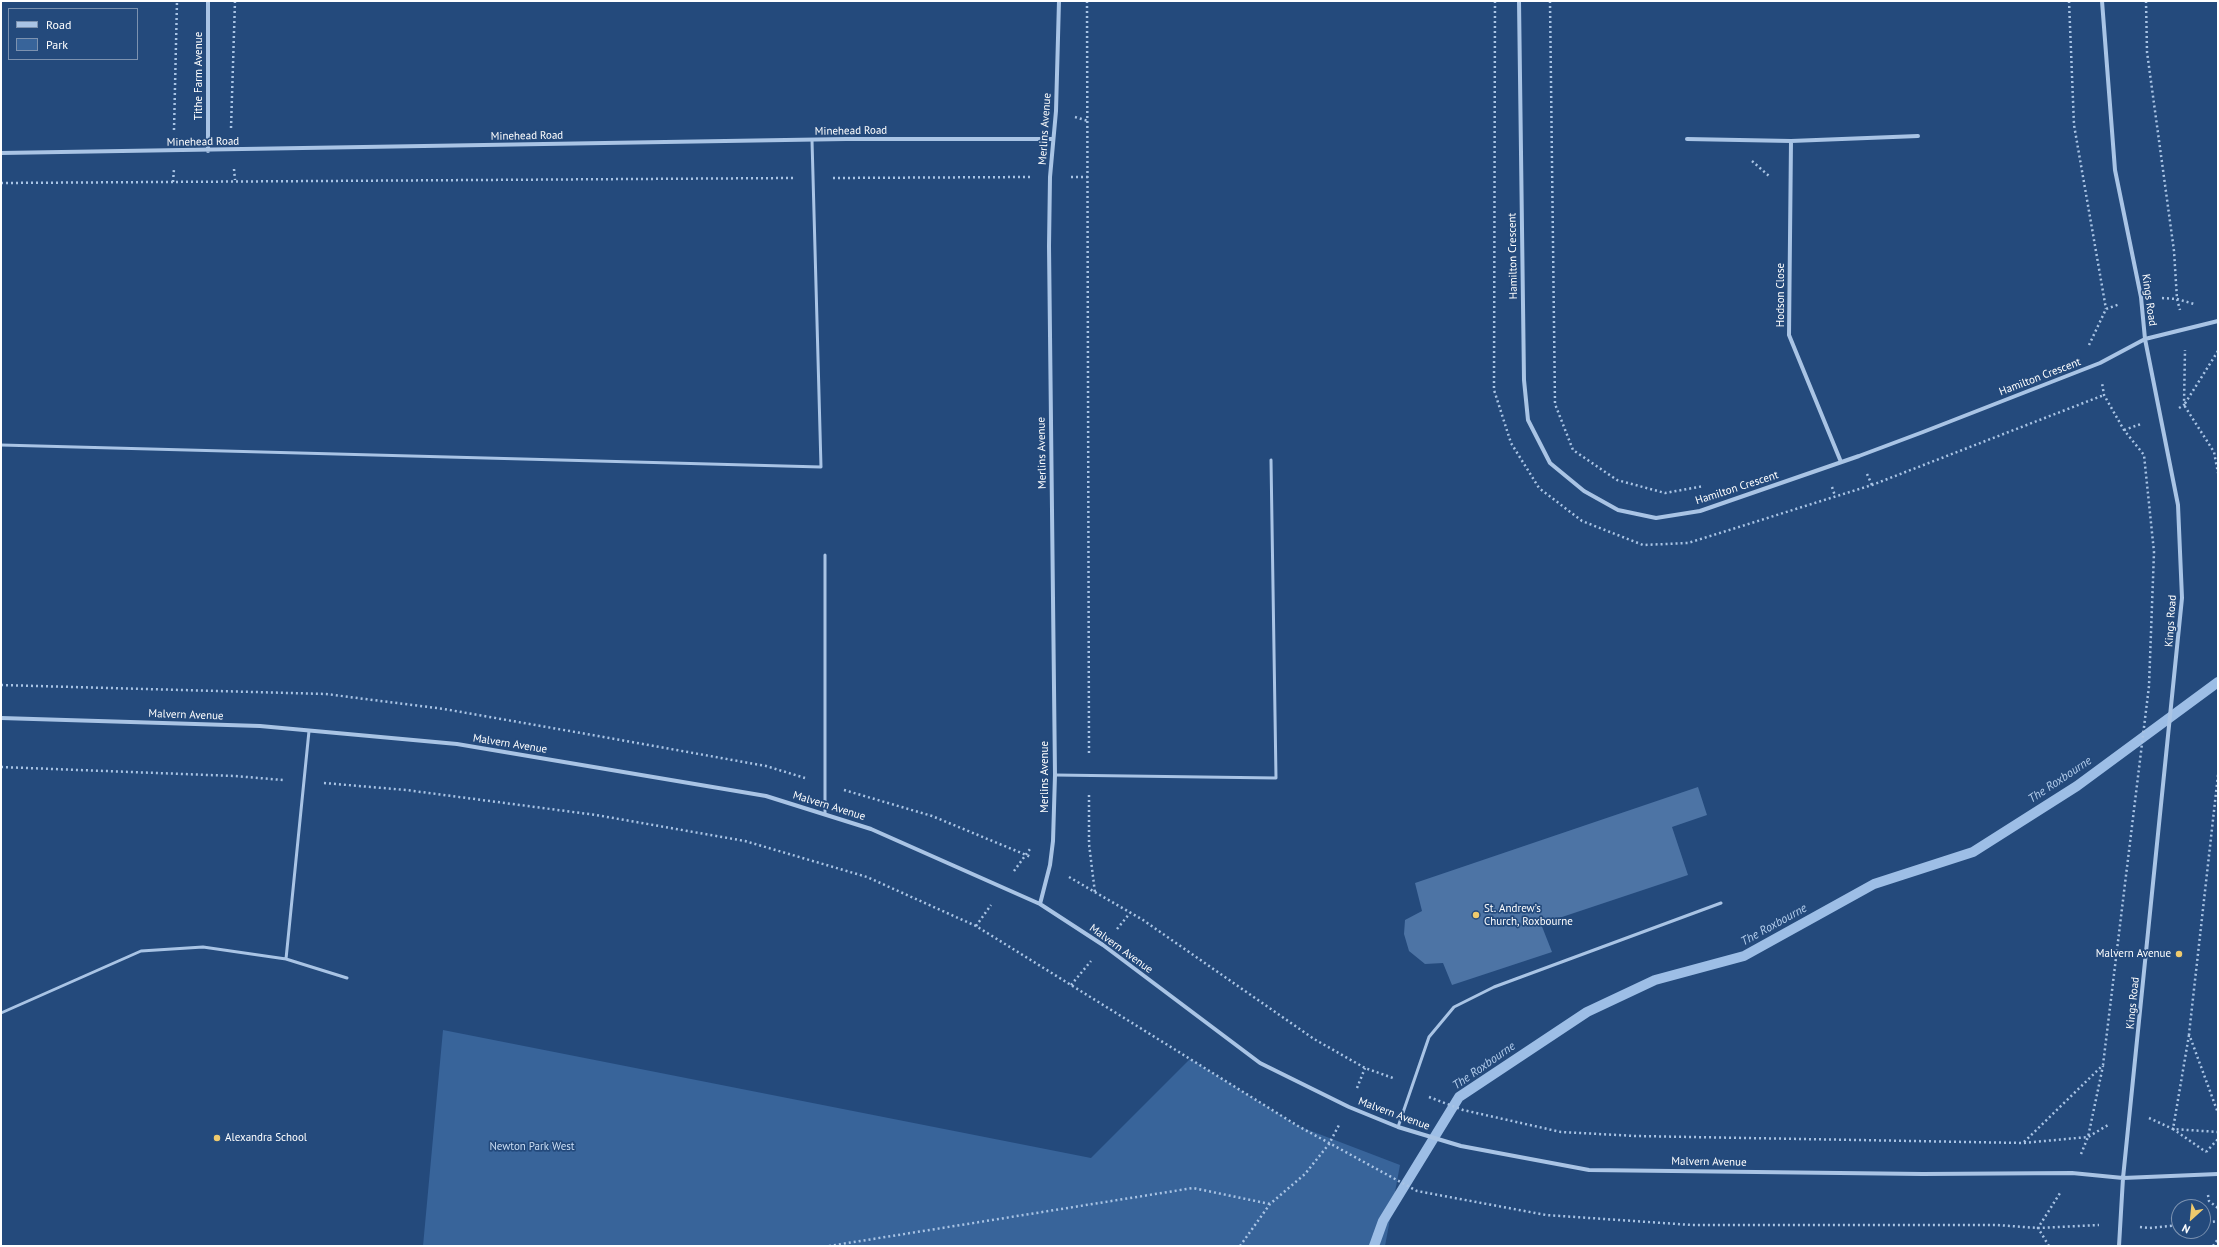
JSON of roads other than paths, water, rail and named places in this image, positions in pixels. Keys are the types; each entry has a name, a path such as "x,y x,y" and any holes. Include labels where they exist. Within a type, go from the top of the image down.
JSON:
{"street":[{"name":"Tithe Farm Avenue","path":"208,1 208,151"},
{"name":"Merlins Avenue","path":"1040,904 1050,865 1054,841 1055,774 1050,177 1060,1"},
{"name":"Hamilton Crescent","path":"1519,1 1524,380 1528,420 1550,463 1584,491 1618,510 1656,518 1700,511 1860,456 2100,363 2144,339 2218,322"},
{"name":"Kings Road","path":"2102,1 2115,170 2141,297 2144,339 2178,505 2182,598 2174,689 2123,1178 2119,1246"},
{"path":"1687,139 1791,141 1918,136"},
{"name":"Minehead Road","path":"1,153 208,151 812,140 1053,139"},
{"name":"Hodson Close","path":"1791,141 1790,335 1841,462"},
{"name":"Malvern Avenue","path":"1,718 260,726 457,744 766,796 871,829 1040,904 1103,945 1260,1062 1349,1107 1398,1127 1461,1146 1589,1170 1923,1174 2072,1173 2123,1178 2218,1174"}],"lane":[{"path":"1,445 821,466 812,140"},
{"path":"1055,774 1276,778 1271,460"},
{"path":"825,555 825,814"},
{"path":"286,959 308,731"},
{"path":"1398,1127 1429,1037 1454,1007 1494,987 1721,903"},
{"path":"1,1013 141,951 203,948 286,959 347,978"}],"waterway":[{"name":"The Roxbourne","path":"1374,1246 1383,1221 1459,1097 1587,1012 1655,980 1744,956 1874,884 1973,852 2077,786 2218,682"}],"place":[{"name":"St. Andrew’s Church, Roxbourne","path":"1476,915"},
{"name":"Malvern Avenue","path":"2179,954"},
{"name":"Alexandra School","path":"217,1138"}],"park label":[{"name":"Newton Park West","path":"532,1147"}]}
